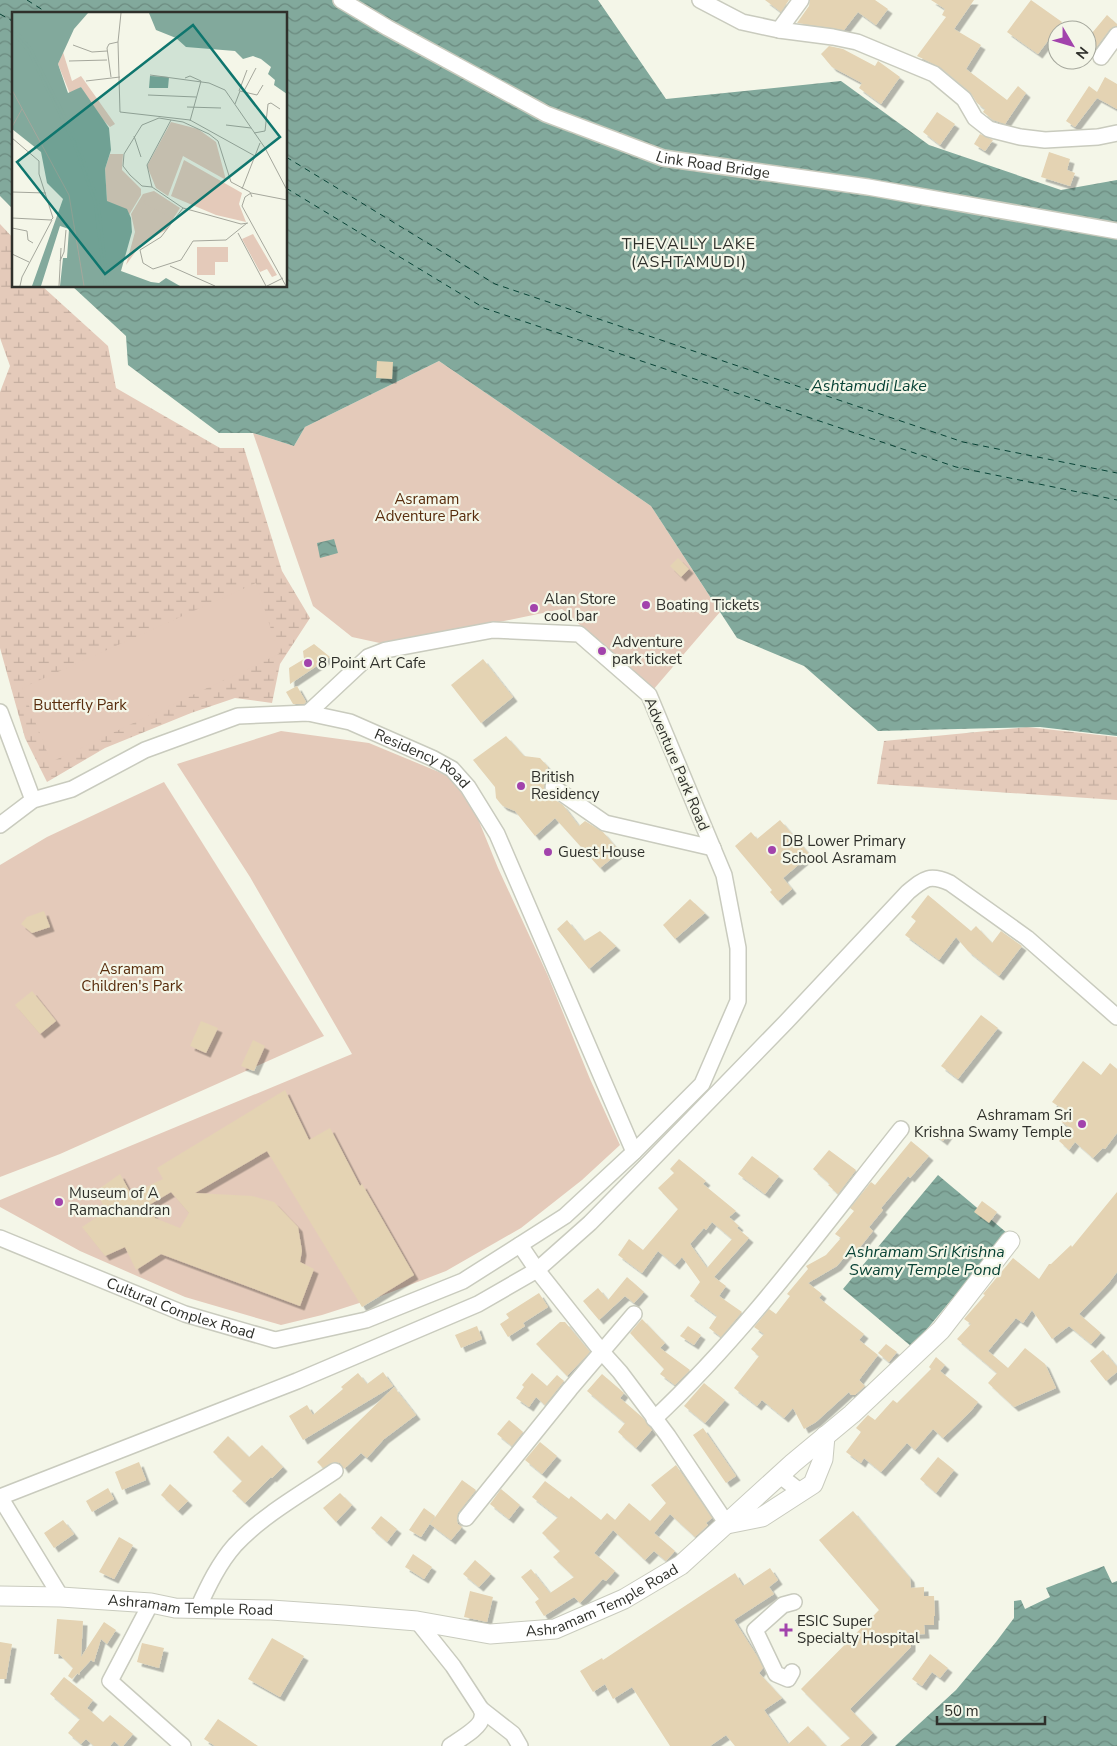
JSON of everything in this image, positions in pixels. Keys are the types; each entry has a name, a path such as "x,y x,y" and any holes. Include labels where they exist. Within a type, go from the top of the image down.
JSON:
{"street":[{"name":"Link Road Bridge","path":"341,0 388,28 546,114 663,158 868,186 1117,231"},
{"path":"700,0 742,22 779,30 857,42 934,74 964,99 975,118 989,129 1020,137 1045,140 1098,137 1117,133"},
{"path":"779,30 801,0"},
{"path":"1101,58 1117,35"},
{"name":"Adventure Park Road","path":"308,713 368,656 386,650 493,630 579,634 649,695 724,875 738,948 738,1001 702,1084 634,1152 565,1216 520,1245"},
{"path":"0,712 33,800"},
{"name":"Residency Road","path":"0,825 33,800 72,789 145,750 238,716 308,713 350,722 432,758 452,770 468,787 497,834 634,1152"},
{"path":"552,787 605,823 713,848"},
{"path":"61,1597 0,1497 306,1378 478,1304 537,1270 590,1222 675,1137 908,892 920,882 928,878 937,878 950,883 1027,938 1117,1017"},
{"path":"654,1419 690,1386 724,1348 777,1285 901,1128"},
{"name":"Cultural Complex Road","path":"0,1238 185,1314 275,1340 366,1320 463,1281 520,1245"},
{"name":"Ashramam Temple Road","path":"0,1596 61,1597 151,1603 175,1608 271,1610 417,1622 490,1634 555,1629 624,1599 681,1565 779,1476 852,1414 941,1330 1010,1241"},
{"path":"520,1245 537,1270 620,1372 668,1436 727,1524 762,1517 813,1484 823,1459 826,1436"},
{"path":"466,1518 634,1314"},
{"path":"198,1608 208,1586 235,1546 269,1515 335,1471"},
{"path":"779,1476 800,1492"},
{"path":"792,1672 788,1680 776,1674 755,1630 784,1605 794,1602"},
{"path":"151,1603 110,1681 183,1746"},
{"path":"417,1622 452,1666 482,1709 513,1734 520,1746"},
{"path":"455,1744 472,1732 481,1722 482,1709"}],"green space":[{"path":"0,224 12,237 12,288 44,288 108,346 116,388 220,448 244,448 282,571 310,618 280,664 272,703 235,698 191,713 105,748 47,782 25,738 0,648 0,392 10,366 0,338"},
{"name":"Asramam Adventure Park","path":"439,361 651,506 720,612 653,690 562,609 389,645 352,637 313,606 253,433 294,446 305,427"},
{"name":"Butterfly Park","path":"256,583 279,654 51,762 22,688"},
{"path":"1027,727 1117,737 1117,800 877,784 884,741"},
{"path":"281,731 369,743 463,782 498,868 548,976 590,1079 620,1145 582,1180 521,1228 446,1271 381,1296 322,1315 281,1325 185,1297 80,1251 0,1207 0,1200 352,1054 250,877 177,764"},
{"name":"Asramam Children's Park","path":"164,782 324,1036 60,1154 0,1177 0,865 47,837"}],"water":[{"name":"Ashtamudi Lake","path":"0,0 598,0 666,99 841,81 929,145 1061,190 1117,180 1117,736 1040,727 878,731 804,666 737,638 651,506 439,361 305,427 294,446 253,433 219,433 128,365 126,336 74,288 288,288 288,12 12,12 12,208 0,196"},
{"path":"334,539 338,553 320,558 317,543"},
{"name":"Ashramam Sri Krishna Swamy Temple Pond","path":"938,1175 1007,1233 912,1347 843,1289"},
{"path":"1104,1566 1112,1583 1117,1581 1117,1746 895,1746 956,1690 996,1642 1014,1618 1014,1601 1021,1600 1025,1609 1050,1597 1046,1588"}],"building":[{"path":"765,0 789,0 781,12"},
{"path":"810,0 875,0 888,9 876,25 858,12 844,30 797,23 809,6"},
{"path":"931,0 974,0 954,29 981,45 966,69 1007,100 1018,86 1026,93 1005,124 993,120 983,112 985,109 977,103 970,92 940,67 917,56 946,17 942,15 945,9"},
{"path":"1031,0 1059,20 1047,20 1047,42 1038,54 1007,32"},
{"path":"1107,15 1117,24 1117,26 1110,29 1097,46 1097,27"},
{"path":"829,46 843,49 875,66 878,61 900,77 881,104 859,88 862,83 832,67 821,54"},
{"path":"1105,77 1117,84 1117,109 1097,98 1075,127 1066,121 1089,86 1097,92"},
{"path":"937,112 955,124 940,145 923,132"},
{"path":"980,134 993,140 985,151 974,144"},
{"path":"1049,152 1070,159 1067,170 1075,173 1070,186 1041,177"},
{"path":"377,361 393,362 392,379 376,378"},
{"path":"678,558 689,569 681,577 670,566"},
{"name":"8 Point Art Cafe","path":"314,644 330,657 290,684 289,668 304,659 303,651"},
{"path":"483,659 513,697 481,723 451,685"},
{"path":"297,686 306,702 304,704 293,704 286,692"},
{"name":"British Residency","path":"506,736 524,756 540,758 548,767 548,779 544,787 547,794 563,805 579,826 585,821 603,832 620,852 600,868 555,818 535,836 515,811 500,803 496,798 495,787 473,760"},
{"name":"DB Lower Primary School Asramam","path":"780,820 810,855 783,878 792,889 778,901 770,892 772,890 735,846 751,832 757,839"},
{"path":"928,895 971,931 976,926 992,943 1001,931 1022,946 999,976 968,951 956,937 939,960 905,935 916,921 911,917"},
{"path":"690,899 705,913 675,939 663,925"},
{"path":"44,911 50,927 32,933 21,924 27,917"},
{"path":"567,920 584,941 600,931 616,946 589,969 557,929"},
{"path":"32,991 56,1021 40,1034 15,1005"},
{"path":"981,1015 998,1028 958,1079 941,1066"},
{"path":"201,1021 218,1028 206,1053 190,1046"},
{"path":"253,1040 265,1046 254,1071 241,1066"},
{"path":"1083,1061 1101,1075 1110,1063 1117,1069 1117,1133 1105,1149 1103,1148 1093,1158 1075,1142 1069,1150 1059,1141 1070,1128 1058,1119 1064,1110 1052,1102"},
{"path":"285,1090 309,1140 330,1128 360,1186 362,1184 414,1275 362,1307 267,1151 195,1193 252,1196 274,1202 298,1227 302,1251 300,1262 314,1269 300,1306 161,1254 136,1270 125,1247 105,1256 82,1227 106,1211 96,1191 120,1174 131,1194 163,1179 157,1168","holes":["171,1192 189,1213 180,1228 155,1218 149,1205"]},
{"path":"941,1124 950,1131 943,1141 934,1134"},
{"path":"911,1141 929,1156 910,1178 908,1176 881,1208 883,1210 869,1227 873,1231 857,1251 852,1248 837,1266 808,1283 822,1294 819,1298 864,1334 859,1340 878,1355 859,1380 865,1386 855,1395 851,1395 849,1392 816,1422 804,1429 793,1408 784,1418 762,1400 757,1406 734,1388 759,1356 751,1349 764,1334 754,1327 769,1309 776,1314 790,1296 787,1294 808,1269 806,1266 826,1255 841,1238 835,1234 854,1211 850,1208 871,1182 875,1185"},
{"path":"829,1150 856,1170 838,1194 813,1169"},
{"path":"752,1156 779,1176 765,1194 738,1174"},
{"path":"679,1159 706,1181 703,1184 736,1211 729,1217 739,1226 737,1228 749,1238 714,1277 726,1286 719,1296 742,1312 721,1337 709,1328 717,1316 690,1296 700,1282 682,1257 675,1265 658,1251 642,1273 618,1255 629,1239 643,1250 678,1209 658,1188 674,1173 670,1169","holes":["712,1222 732,1239 707,1268 690,1244"]},
{"path":"1117,1192 1117,1272 1079,1314 1101,1333 1091,1344 1069,1326 1052,1339 1032,1310 1023,1323 1016,1318 988,1351 1008,1368 1025,1348 1045,1364 1056,1388 1014,1407 988,1383 997,1373 957,1339 971,1324 964,1319 1013,1258 1039,1279 1049,1264 1071,1245 1072,1247"},
{"path":"982,1201 997,1212 989,1223 974,1212"},
{"path":"627,1277 644,1292 634,1303 625,1296 599,1320 583,1301 598,1288 608,1300"},
{"path":"539,1293 548,1307 523,1323 525,1326 508,1337 500,1324 509,1318 506,1314"},
{"path":"642,1319 665,1343 660,1348 690,1370 675,1385 660,1374 664,1369 630,1333"},
{"path":"560,1322 565,1322 590,1352 567,1376 536,1344"},
{"path":"477,1326 482,1339 461,1348 455,1335"},
{"path":"688,1326 701,1335 694,1345 680,1336"},
{"path":"886,1344 897,1352 889,1362 878,1353"},
{"path":"1103,1350 1117,1367 1117,1372 1106,1381 1090,1361"},
{"path":"936,1357 945,1365 940,1371 978,1402 971,1411 943,1438 933,1429 915,1450 907,1443 881,1472 864,1458 861,1463 846,1452 861,1432 856,1428 867,1416 875,1420 893,1400 897,1403 931,1369 929,1367"},
{"path":"383,1372 393,1386 303,1440 289,1416 307,1405 313,1415 358,1373 367,1384"},
{"path":"532,1373 547,1386 557,1375 564,1381 545,1405 536,1397 529,1407 516,1398 524,1387 522,1385"},
{"path":"602,1374 624,1393 620,1398 643,1418 652,1430 636,1448 618,1432 625,1423 587,1391"},
{"path":"704,1383 725,1400 705,1423 684,1406"},
{"path":"394,1387 416,1415 384,1439 367,1458 361,1453 344,1469 340,1463 335,1462 323,1468 317,1462"},
{"path":"509,1420 523,1432 512,1446 497,1434"},
{"path":"703,1428 736,1476 726,1483 693,1435"},
{"path":"228,1436 249,1457 262,1445 283,1467 245,1503 232,1491 242,1481 213,1452"},
{"path":"540,1442 557,1456 542,1474 525,1460"},
{"path":"938,1457 954,1470 936,1493 920,1479"},
{"path":"139,1462 146,1480 122,1490 115,1472"},
{"path":"676,1465 712,1518 706,1523 708,1525 695,1537 670,1514 654,1533 675,1551 666,1561 654,1551 645,1560 613,1530 594,1553 615,1571 606,1581 603,1579 580,1603 574,1597 544,1616 535,1602 539,1599 521,1577 531,1569 550,1593 574,1577 553,1557 560,1551 542,1533 558,1517 532,1497 545,1481 569,1499 571,1496 601,1520 607,1513 615,1520 629,1503 650,1521 666,1503 651,1485"},
{"path":"462,1480 476,1490 458,1513 457,1521 462,1527 451,1540 430,1524"},
{"path":"170,1484 188,1501 178,1511 161,1495"},
{"path":"108,1488 114,1499 92,1512 86,1501"},
{"path":"501,1489 520,1505 509,1519 490,1504"},
{"path":"340,1493 352,1505 336,1522 323,1508"},
{"path":"424,1508 435,1516 421,1537 409,1530"},
{"path":"853,1511 910,1578 911,1588 924,1587 924,1596 934,1596 935,1616 934,1625 924,1625 925,1634 904,1635 911,1641 911,1647 850,1709 873,1733 860,1746 840,1746 850,1738 801,1689 879,1610 819,1540"},
{"path":"381,1516 397,1529 387,1542 371,1528"},
{"path":"63,1520 74,1534 54,1548 44,1533"},
{"path":"119,1537 133,1545 114,1579 99,1572"},
{"path":"413,1554 432,1567 424,1579 405,1567"},
{"path":"475,1560 491,1574 479,1587 463,1574"},
{"path":"770,1568 778,1580 769,1587 774,1594 734,1620 763,1668 759,1673 782,1698 764,1710 788,1744 808,1726 826,1746 735,1746 726,1735 710,1746 670,1746 632,1687 613,1699 605,1684 593,1692 580,1671 602,1658 603,1660 735,1573 743,1586"},
{"path":"470,1591 493,1597 487,1622 464,1617"},
{"path":"57,1619 83,1621 81,1657 104,1622 116,1630 107,1644 101,1639 94,1662 91,1660 79,1675 78,1673 72,1679 68,1676 73,1668 59,1654 54,1654"},
{"path":"272,1638 304,1656 280,1697 248,1679"},
{"path":"0,1642 12,1644 6,1679 0,1679"},
{"path":"142,1643 164,1648 159,1668 137,1662"},
{"path":"930,1654 948,1668 940,1678 932,1672 922,1686 912,1679"},
{"path":"64,1677 93,1700 87,1708 103,1722 110,1715 133,1734 123,1746 114,1741 110,1746 94,1746 86,1739 81,1744 68,1733 80,1719 50,1694"},
{"path":"218,1719 258,1746 215,1746 204,1739"}],"ferry route":[{"path":"27,0 46,12"},
{"path":"0,14 12,21"},
{"path":"288,158 495,284 963,442 1117,473"},
{"path":"288,189 484,308 956,467 1117,500"}],"place":[{"name":"Boating Tickets","path":"646,605"},
{"name":"Alan Store cool bar","path":"534,608"},
{"name":"Adventure park ticket","path":"602,651"},
{"name":"8 Point Art Cafe","path":"308,663"},
{"name":"British Residency","path":"521,786"},
{"name":"DB Lower Primary School Asramam","path":"772,850"},
{"name":"Guest House","path":"548,852"},
{"name":"Ashramam Sri Krishna Swamy Temple","path":"1082,1124"},
{"name":"Museum of A Ramachandran","path":"59,1202"},
{"name":"ESIC Super Specialty Hospital","path":"786,1630"}],"district":[{"name":"THEVALLY LAKE (ASHTAMUDI)","path":"689,253"}]}
